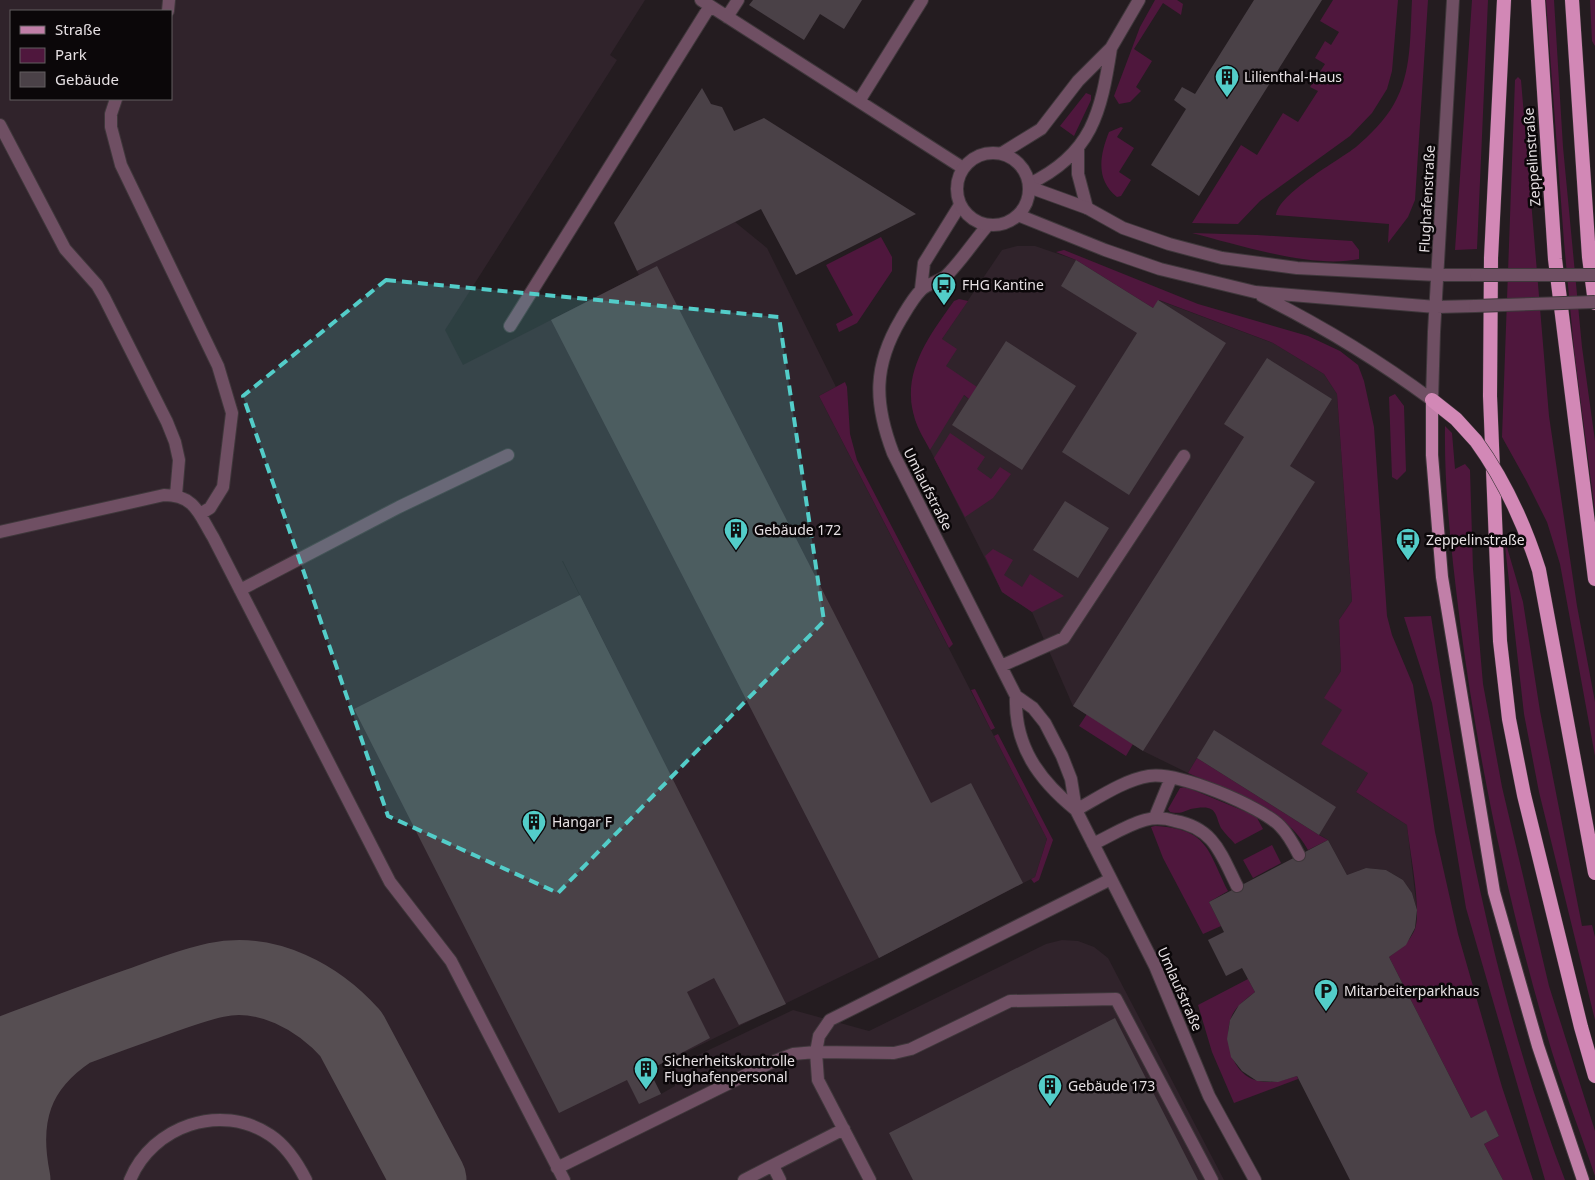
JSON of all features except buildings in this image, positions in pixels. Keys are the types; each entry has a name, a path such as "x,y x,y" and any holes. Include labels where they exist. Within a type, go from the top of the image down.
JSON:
{"highway":[{"path":"1504,0 1491,258 1490,376 1495,549 1500,641 1509,719 1524,795 1581,1027 1595,1076"},
{"name":"Zeppelinstraße","path":"1538,0 1555,259 1595,579"},
{"path":"1572,0 1589,257 1595,302"},
{"path":"1432,400 1456,419 1476,441 1505,487 1526,531 1538,570 1595,873"}],"main road":[{"path":"1432,400 1432,455 1442,577 1494,892 1538,1046 1582,1180"}],"street":[{"path":"727,17 738,0"},
{"path":"859,101 922,0"},
{"path":"1002,153 1041,129 1078,81 1111,48 1140,0"},
{"name":"Flughafenstraße","path":"1432,400 1437,275 1453,0"},
{"path":"510,326 705,3 963,168"},
{"path":"1029,186 1061,166 1078,149 1098,113 1104,94 1111,48"},
{"path":"116,100 110,114 111,127 121,166 218,366 232,413 222,487 210,508 200,514"},
{"path":"0,125 65,249 100,291 167,422 179,460 176,495"},
{"path":"1078,149 1078,174 1087,208"},
{"path":"987,152 1002,153 1021,166 1029,186 1024,207 1018,215 1009,221 988,225 977,222 967,215 960,205 956,192 957,179 963,168 973,158 987,152"},
{"path":"1029,186 1087,208 1123,228 1169,244 1222,258 1297,268 1437,275 1595,274"},
{"name":"Umlaufstraße","path":"960,205 924,263 921,289 904,314 885,351 879,386 882,422 893,453 1016,696 1033,708 1045,723 1072,778 1076,810 1154,966 1209,1096 1255,1180"},
{"path":"1018,215 1160,269 1255,292 1436,306 1595,302"},
{"path":"921,289 946,277 988,225"},
{"path":"1255,292 1312,320 1384,364 1432,400"},
{"path":"240,590 399,507 508,455"},
{"path":"1000,666 1064,638 1184,456"},
{"path":"0,532 164,495 176,495 193,504 240,590 390,882 451,961 564,1180"},
{"name":"Umlaufstraße","path":"1016,696 1015,718 1036,769 1052,790 1076,810"},
{"path":"1076,810 1125,785 1150,776 1185,780 1261,812 1280,826 1299,855"},
{"path":"1155,817 1170,778"},
{"path":"1093,844 1142,820 1155,817 1191,824 1206,833 1218,848 1237,886"},
{"path":"870,1180 818,1080 816,1052 819,1036 830,1020 1111,879"},
{"path":"558,1168 772,1062 793,1054 816,1052 894,1053 903,1051 1010,1001 1116,998 1212,1180"},
{"path":"130,1180 140,1161 165,1136 193,1124 219,1119 246,1124 270,1135 280,1144 306,1180"},
{"path":"744,1180 844,1129"},
{"path":"773,1166 780,1180"}],"highlighted area":[{"path":"386,280 779,317 824,621 558,893 388,816 243,396"}],"shaded area":[{"path":"0,0 645,0 610,55 617,60 445,330 463,365 639,275 637,271 735,222 767,248 836,387 819,396 1047,839 1035,877 879,958 649,1070 661,1094 675,1086 673,1067 793,1010 869,1031 1046,944 1062,940 1078,941 1094,947 1108,958 1224,1180 0,1180","holes":["562,561 580,595 618,670"]},
{"path":"1017,246 1035,246 1076,260 1153,308 1158,300 1273,343 1324,374 1337,394 1352,601 1339,620 1341,671 1325,698 1342,709 1368,773 1356,792 1407,825 1417,910 1412,893 1403,880 1386,870 1366,868 1347,875 1328,840 1197,758 1188,773 1143,751 1073,706 1032,612 1002,592 915,420 911,401 929,400 956,390 969,399 946,366 942,339 1002,250"}],"green space":[{"path":"1155,0 1177,0 1183,4 1181,15 1163,3 1134,49 1152,61 1136,87 1141,91 1130,102 1119,104 1114,96 1140,27"},
{"path":"1333,0 1398,0 1392,71 1387,89 1372,113 1350,136 1260,201 1238,224 1192,223 1241,145 1257,155 1283,113 1298,122 1318,91 1310,87 1325,64 1315,58 1325,41 1331,45 1339,32 1320,21"},
{"path":"1412,0 1428,0 1415,200 1408,217 1388,243 1389,224 1276,215 1287,197 1310,178 1356,147 1377,127 1394,104 1400,92 1407,67"},
{"path":"1472,0 1488,0 1477,249 1455,250"},
{"path":"1546,0 1554,0 1563,147 1582,347 1595,441 1595,512 1574,350"},
{"path":"1590,0 1595,0 1595,46 1592,41"},
{"path":"1518,77 1521,80 1549,416 1577,606 1595,702 1595,756 1560,564 1547,522 1502,437 1515,80"},
{"path":"1086,93 1091,95 1091,100 1074,136 1060,126"},
{"path":"1121,127 1123,128 1117,137 1134,148 1119,172 1131,180 1121,196 1117,197 1105,182 1101,166 1103,149 1109,132"},
{"path":"1192,233 1352,241 1359,250 1359,259 1320,261 1298,258 1253,249"},
{"path":"881,237 892,257 892,271 857,323 839,332 836,324 853,315 826,265"},
{"path":"1064,250 1198,304 1308,336 1340,351 1358,365 1364,381 1374,427 1387,616 1392,635 1413,685 1435,832 1458,934 1502,1087 1533,1180 1503,1180 1484,1144 1499,1136 1486,1111 1471,1118 1389,957 1410,938 1417,920 1416,893 1407,825 1356,792 1368,773 1321,744 1342,710 1324,698 1341,671 1339,620 1352,601 1337,394 1324,374 1273,343 1159,300 1153,308 1076,260 1056,252"},
{"path":"959,299 968,301 942,339 957,349 946,366 977,387 969,399 964,395 930,450 916,423 911,402 911,386 914,371 927,342 954,301"},
{"path":"845,382 847,387 850,434 857,460 953,644 949,648 819,396"},
{"path":"1395,394 1404,406 1406,471 1397,480 1392,477 1389,397"},
{"path":"1445,426 1452,433 1455,469 1465,464 1470,470 1473,569 1483,684 1502,787 1549,986 1595,1131 1595,1176 1552,1052 1537,999 1509,893 1486,785 1476,731 1454,573 1447,500"},
{"path":"950,433 985,457 977,469 991,479 1000,467 1011,474 993,498 965,517 934,458"},
{"path":"1504,537 1523,602 1540,711 1582,926 1592,925 1595,937 1595,1020 1539,792 1524,714"},
{"path":"993,549 1013,560 1004,575 1022,587 1030,574 1064,596 1032,612 1002,592 985,556"},
{"path":"1431,616 1454,759 1499,972 1540,1112 1565,1180 1545,1180 1466,908 1432,703 1404,617"},
{"path":"975,689 995,728 991,730 971,690"},
{"path":"1087,714 1133,744 1126,756 1079,726"},
{"path":"998,734 1053,840 1039,880 1034,883 1031,879 1035,877 1047,839 994,736"},
{"path":"1197,758 1328,840 1308,850 1298,835 1271,811 1238,794 1188,773"},
{"path":"1186,787 1256,816 1263,829 1235,844 1221,828 1215,812 1209,808 1193,809 1179,813 1170,812 1168,809 1180,788"},
{"path":"1155,826 1186,832 1204,844 1210,853 1228,891 1209,902 1221,926 1203,934 1163,858 1151,827"},
{"path":"1272,845 1281,863 1253,878 1243,860"},
{"path":"1248,979 1255,992 1243,1001 1230,1021 1228,1039 1232,1057 1243,1073 1259,1081 1273,1082 1297,1076 1298,1079 1234,1103 1212,1052 1198,1005"}],"taxiway":[{"path":"0,1056 165,995 206,982 235,978 272,982 290,989 323,1008 351,1034 429,1180"},
{"path":"13,1180 9,1157 9,1135 11,1114 16,1095 24,1078 36,1061 51,1045 70,1031"}],"place":[{"name":"Lilienthal-Haus","path":"1227,98"},
{"name":"FHG Kantine","path":"944,306"},
{"name":"Gebäude 172","path":"736,551"},
{"name":"Zeppelinstraße","path":"1408,561"},
{"name":"Hangar F","path":"534,843"},
{"name":"Mitarbeiterparkhaus","path":"1326,1012"},
{"name":"Sicherheitskontrolle Flughafenpersonal","path":"646,1090"},
{"name":"Gebäude 173","path":"1050,1107"}]}
